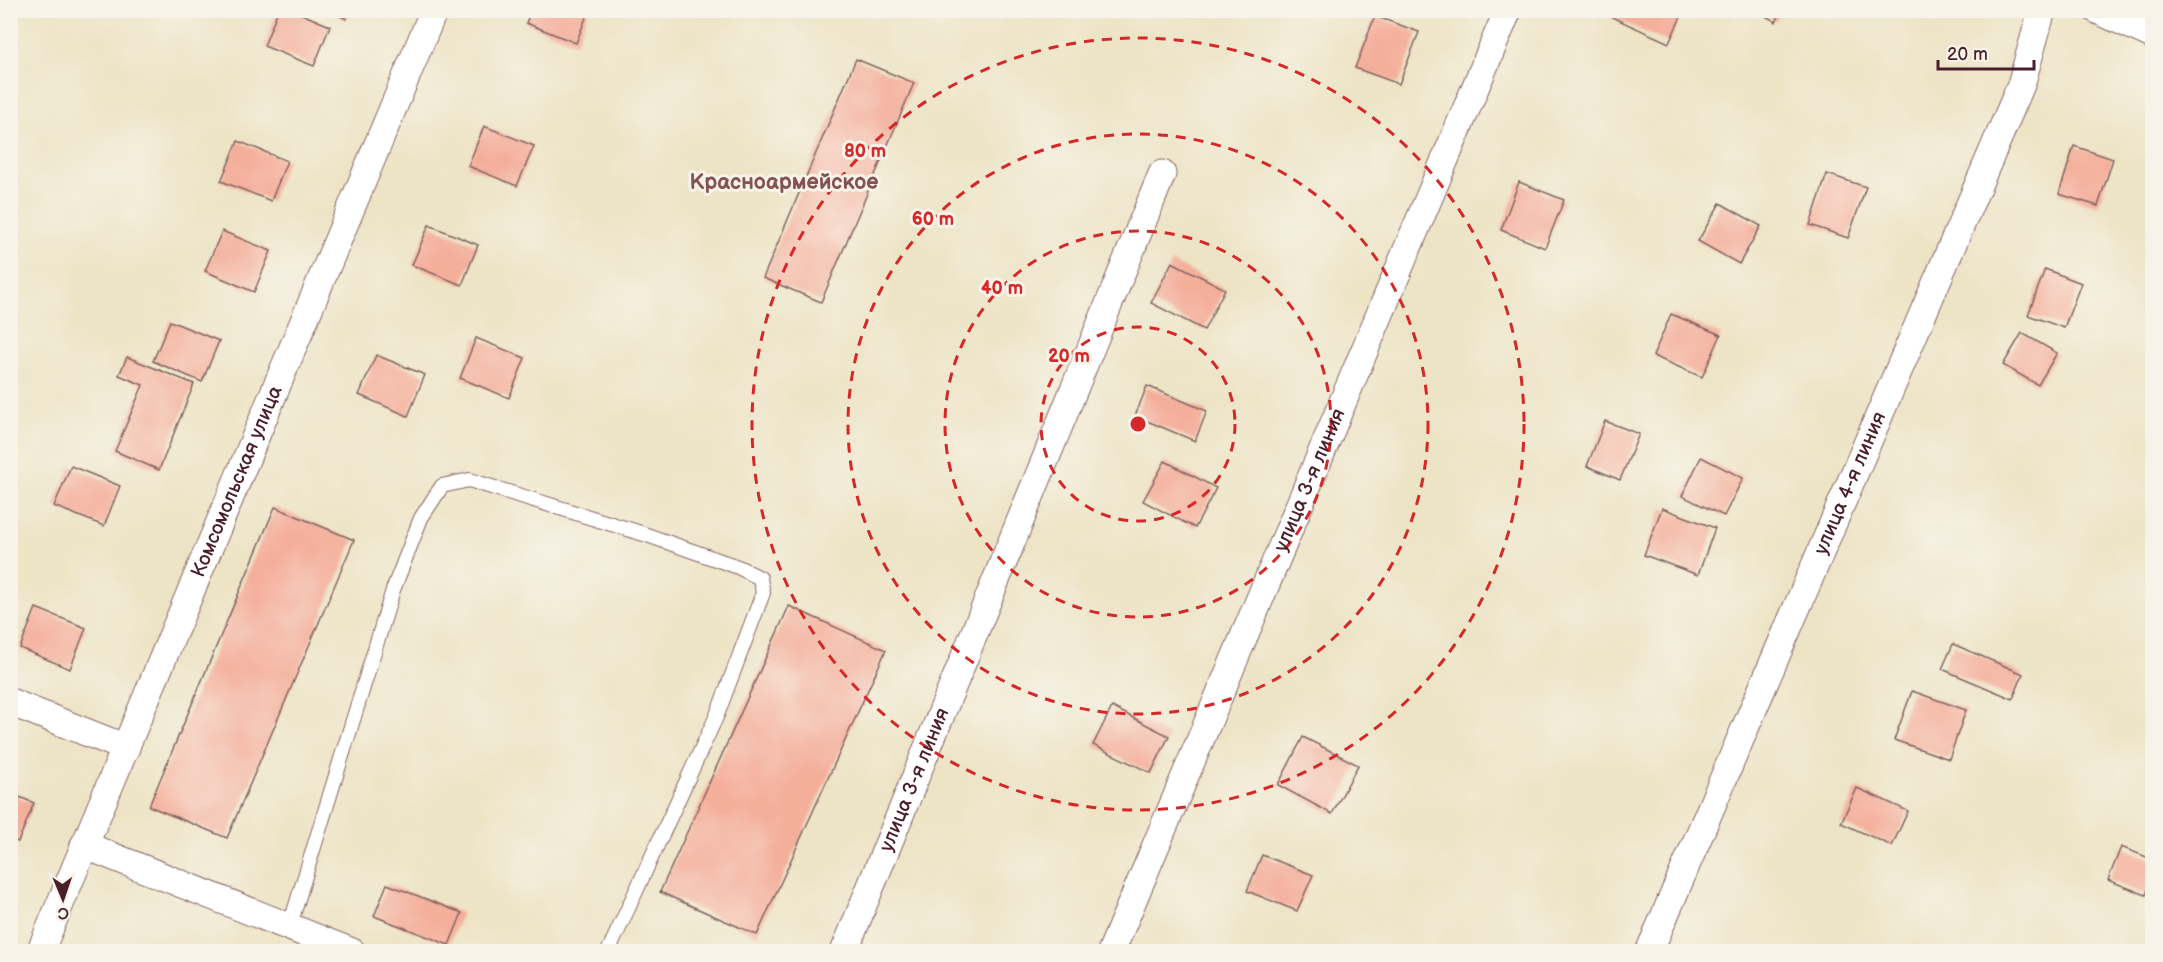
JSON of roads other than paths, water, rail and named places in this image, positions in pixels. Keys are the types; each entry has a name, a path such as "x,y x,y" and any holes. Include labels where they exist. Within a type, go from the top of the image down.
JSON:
{"street":[{"name":"Комсомольская улица","path":"39,951 434,10"},
{"name":"улица 3-я линия","path":"1112,951 1508,10"},
{"name":"улица 4-я линия","path":"1649,951 2021,86 2042,10"},
{"path":"2097,10 2152,35"},
{"name":"улица 3-я линия","path":"844,951 1162,174"},
{"path":"10,702 126,748"},
{"path":"84,845 352,951"}],"lane":[{"path":"290,925 393,590 421,518 442,486 469,480 644,534 738,567 760,578 763,585 763,593 717,715 608,951"}],"district":[{"name":"Красноармейское","path":"784,182"}]}
